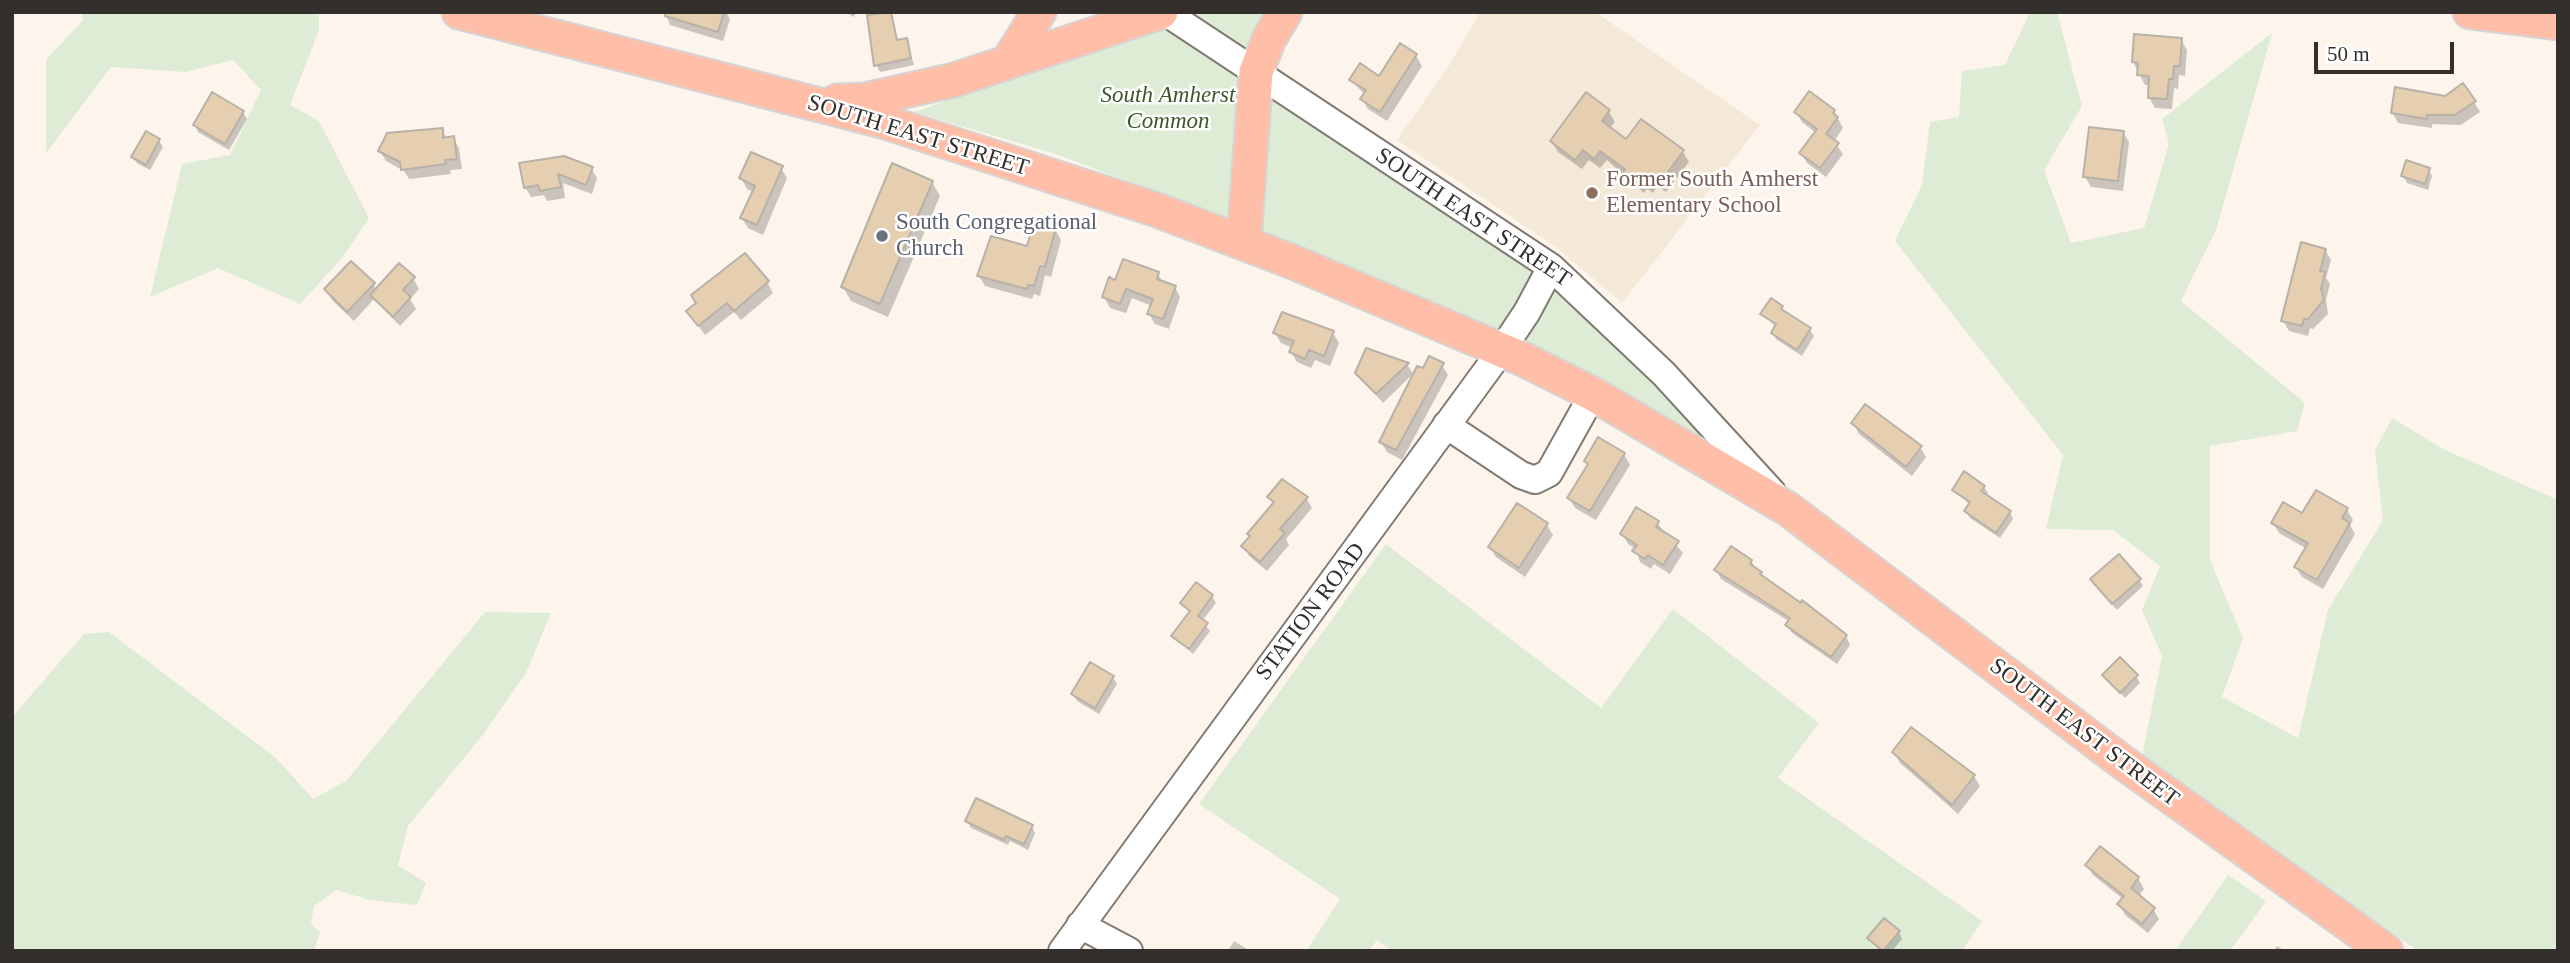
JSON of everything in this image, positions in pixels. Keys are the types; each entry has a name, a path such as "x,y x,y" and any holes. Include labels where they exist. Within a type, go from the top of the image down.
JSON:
{"main road":[{"name":"SOUTH EAST STREET","path":"459,12 908,129 1157,210 1244,242 1455,328 1593,394 1788,509 2121,761 2386,951"},
{"path":"1007,63 1039,12"},
{"name":"SOUTH EAST STREET","path":"791,98 863,100 911,90 954,80 1163,12"},
{"path":"1244,242 1256,72 1269,39 1285,12"},
{"path":"2470,12 2558,23"},
{"path":"908,129 911,90"}],"street":[{"name":"SOUTH EAST STREET","path":"1163,12 1551,267 1664,374 1788,509"},
{"name":"STATION ROAD","path":"1062,951 1501,351 1527,312 1551,267"},
{"path":"1446,425 1521,475 1535,480 1549,473 1593,394"},
{"path":"1080,925 1129,951"}],"shaded area":[{"name":"Former South Amherst Elementary School","path":"1480,12 1595,12 1760,125 1622,303 1556,247 1397,140 1450,64"}],"green space":[{"path":"82,12 319,12 319,30 290,105 319,121 369,218 342,258 300,304 218,268 150,297 182,164 230,155 261,90 233,60 186,72 111,67 46,153 46,60 83,20"},
{"name":"South Amherst Common","path":"1200,12 1280,12 1244,77 1550,273 1719,450 1495,329 1314,253 1056,154 914,112"},
{"path":"2030,12 2057,12 2082,106 2044,170 2071,243 2144,228 2169,144 2162,119 2272,33 2216,230 2181,301 2305,403 2297,431 2210,446 2210,560 2243,638 2222,697 2298,738 2328,610 2383,520 2375,450 2392,418 2443,449 2558,500 2558,951 2418,951 2142,757 2162,656 2142,610 2160,566 2113,530 2046,529 2063,455 1895,241 1922,185 1930,122 1959,117 1962,71 2005,65"},
{"path":"1386,544 1601,708 1673,609 1819,723 1778,778 1982,921 1962,951 1392,951 1377,940 1369,951 1306,951 1340,899 1199,804"},
{"path":"485,612 551,613 526,673 482,736 408,826 398,865 426,883 417,905 370,900 336,890 314,906 311,923 320,933 314,951 12,951 12,717 84,634 109,632 276,758 313,799 346,781"},
{"path":"2228,875 2266,901 2230,951 2175,951"}],"building":[{"path":"666,12 724,12 718,32 665,16"},
{"path":"891,12 897,40 907,38 911,58 874,66 867,15"},
{"path":"2134,34 2182,38 2180,66 2174,66 2173,79 2169,79 2167,99 2148,98 2149,76 2137,75 2138,63 2132,62"},
{"path":"1400,43 1417,54 1380,112 1360,99 1366,90 1349,80 1360,63 1379,76"},
{"path":"2463,83 2476,101 2455,115 2427,115 2427,119 2391,113 2395,87 2445,96"},
{"path":"1809,91 1835,110 1833,113 1838,117 1826,134 1839,143 1820,168 1799,153 1817,129 1794,112"},
{"path":"212,92 244,111 225,144 193,125"},
{"name":"Former South Amherst Elementary School","path":"1586,92 1610,110 1602,121 1626,139 1641,119 1684,150 1660,183 1652,177 1647,184 1641,180 1638,184 1623,173 1625,169 1600,151 1594,159 1583,150 1575,160 1550,141"},
{"path":"2089,127 2124,131 2118,181 2083,177"},
{"path":"443,128 443,138 454,136 457,159 445,160 446,164 401,170 400,162 378,151 387,133"},
{"path":"146,131 160,139 146,165 131,157"},
{"path":"751,152 783,166 757,225 740,218 755,186 739,178"},
{"path":"564,156 593,167 586,185 558,174 561,187 540,191 538,185 524,188 519,163"},
{"path":"2406,160 2430,168 2425,184 2401,176"},
{"name":"South Congregational Church","path":"892,163 933,181 880,304 841,287"},
{"path":"1034,222 1056,228 1045,267 1040,266 1034,286 1028,285 1027,289 977,276 991,236 1027,246"},
{"path":"2301,242 2326,249 2320,271 2325,272 2321,289 2324,300 2308,319 2304,319 2302,326 2281,321"},
{"path":"745,253 769,281 734,311 727,303 698,326 686,311 696,303 691,295"},
{"path":"1123,259 1159,272 1157,279 1176,286 1163,319 1147,314 1153,299 1126,289 1120,304 1102,297 1109,277 1115,280"},
{"path":"351,261 375,283 347,312 324,289"},
{"path":"399,263 415,277 403,290 411,297 393,317 370,295"},
{"path":"1771,298 1783,306 1781,309 1811,328 1797,350 1771,333 1776,324 1760,314"},
{"path":"1282,312 1334,331 1324,356 1309,350 1305,359 1289,352 1294,341 1273,333"},
{"path":"1366,348 1409,363 1376,394 1355,373"},
{"path":"1429,356 1444,363 1396,450 1379,442 1417,366 1423,368"},
{"path":"1865,404 1922,446 1906,467 1851,423"},
{"path":"1598,437 1625,453 1590,511 1567,498 1588,464 1584,461"},
{"path":"1964,471 1985,486 1981,491 2011,511 1996,533 1964,511 1970,502 1952,490"},
{"path":"1282,479 1308,497 1280,529 1285,533 1260,562 1241,546 1250,536 1247,534 1274,502 1267,497"},
{"path":"2316,490 2348,508 2342,518 2350,523 2317,580 2294,567 2308,543 2271,523 2283,502 2302,513"},
{"path":"1517,503 1548,523 1519,568 1488,547"},
{"path":"1636,507 1659,521 1656,527 1679,541 1663,565 1648,555 1645,559 1632,551 1637,545 1620,534"},
{"path":"1731,546 1752,560 1750,564 1762,572 1760,574 1801,603 1802,600 1847,635 1831,657 1785,625 1790,618 1714,570"},
{"path":"2119,554 2141,579 2112,604 2090,579"},
{"path":"1196,582 1213,595 1198,616 1208,623 1189,649 1171,636 1190,611 1180,603"},
{"path":"2120,657 2138,675 2120,693 2102,675"},
{"path":"1090,662 1114,676 1095,708 1071,694"},
{"path":"1911,727 1975,775 1952,805 1892,752"},
{"path":"976,798 1033,825 1024,844 1006,836 1004,840 965,821"},
{"path":"2100,846 2139,877 2131,888 2155,908 2142,924 2117,904 2124,896 2085,865"},
{"path":"1884,918 1900,931 1883,951 1867,938"}],"place":[{"name":"Former South Amherst Elementary School","path":"1592,193"},
{"name":"South Congregational Church","path":"882,236"}]}
